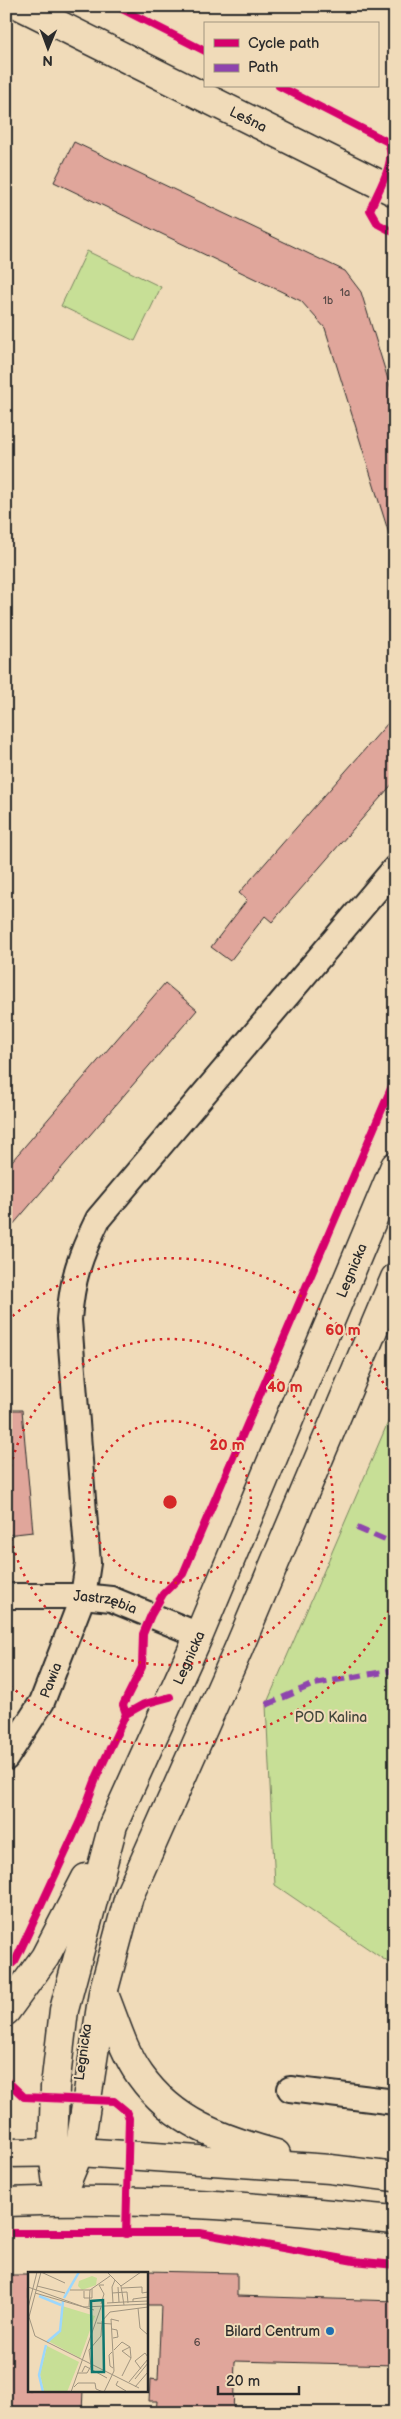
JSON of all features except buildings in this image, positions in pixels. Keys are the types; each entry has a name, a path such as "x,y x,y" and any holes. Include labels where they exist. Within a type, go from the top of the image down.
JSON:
{"main road":[{"name":"Leśna","path":"20,6 395,192"},
{"name":"Legnicka","path":"66,2153 56,2087 64,2010 113,1825 198,1635 395,1166"},
{"name":"Legnicka","path":"59,2200 66,2153 103,1993 129,1896 238,1650 395,1278"},
{"path":"6,2011 45,1957 113,1825"},
{"path":"103,1993 124,2046 139,2074 153,2090 190,2123 239,2144 330,2169"},
{"path":"6,2153 66,2153 330,2169 395,2177"},
{"path":"6,2202 59,2200 138,2201 395,2220"}],"street":[{"path":"83,1596 88,1563 69,1320 71,1288 80,1256 98,1219 395,868"},
{"name":"Jastrzębia","path":"6,1596 83,1596 111,1599 198,1635"},
{"name":"Pawia","path":"6,1758 42,1702 83,1596"},
{"path":"290,2089 395,2102"}],"green space":[{"path":"87,251 161,287 135,341 61,306"},
{"name":"POD Kalina","path":"395,1406 395,1967 275,1885 266,1705"}],"marked path":[{"path":"357,1528 395,1544"},
{"path":"266,1705 314,1684 395,1670"}],"cycle path":[{"path":"116,6 204,50"},
{"path":"283,88 388,142 390,150 388,167 370,210 378,224 395,233"},
{"path":"126,1714 123,1705 142,1667 143,1634 151,1615 163,1594 183,1574 395,1079"},
{"path":"6,1969 15,1961 20,1951 81,1819 97,1776 126,1714 144,1704 170,1697"},
{"path":"6,2080 24,2097 114,2101 126,2111 129,2118 126,2234"},
{"path":"6,2233 200,2233 354,2261 395,2265"}],"place":[{"name":"Bilard Centrum","path":"330,2331"}]}
